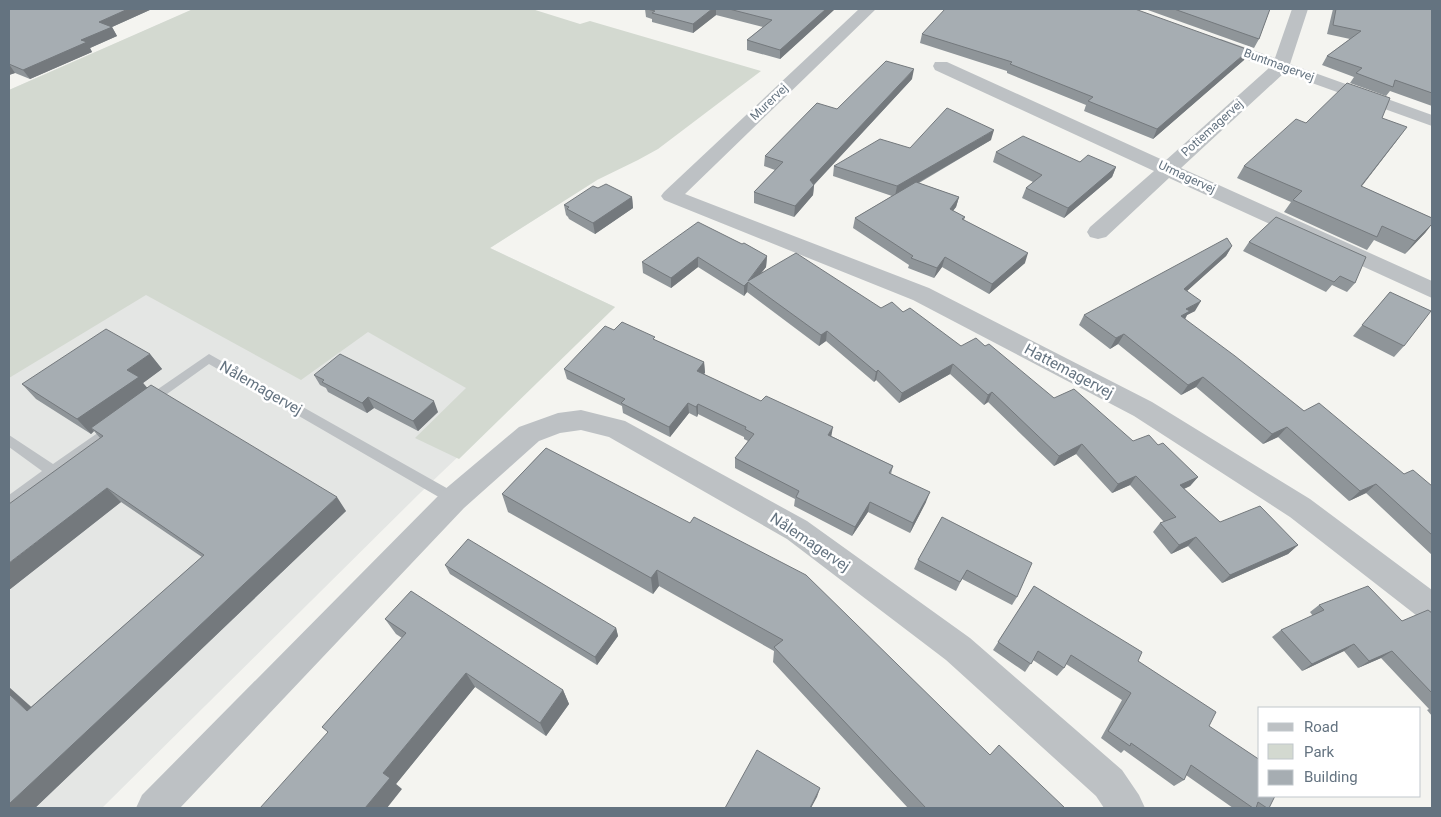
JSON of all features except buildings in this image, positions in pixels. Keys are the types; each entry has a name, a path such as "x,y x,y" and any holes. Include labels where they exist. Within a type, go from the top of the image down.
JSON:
{"street":[{"name":"Murervej","path":"671,196 868,9"},
{"name":"Pottemagervej","path":"1098,232 1281,66 1300,9"},
{"name":"Buntmagervej","path":"1199,36 1432,121"},
{"name":"Urmagervej","path":"941,66 1432,290"},
{"name":"Hattemagervej","path":"671,196 921,294 1143,409 1300,508 1432,609"},
{"name":"Nålemagervej","path":"155,808 454,499 529,434 558,423 581,420 616,428 797,530 950,643 1109,783 1126,808"}],"lane":[{"name":"Nålemagervej","path":"140,408 209,358 454,499"},
{"path":"9,502 124,419"},
{"path":"9,440 53,471"}],"shaded area":[{"path":"194,9 597,180 490,248 615,307 419,494 102,808 9,808 9,90"}],"green space":[{"path":"193,9 532,9 580,24 590,21 761,71 658,149 597,180 490,248 615,307 459,459 415,438 466,388 368,332 301,380 146,295 9,378 9,90"}]}
